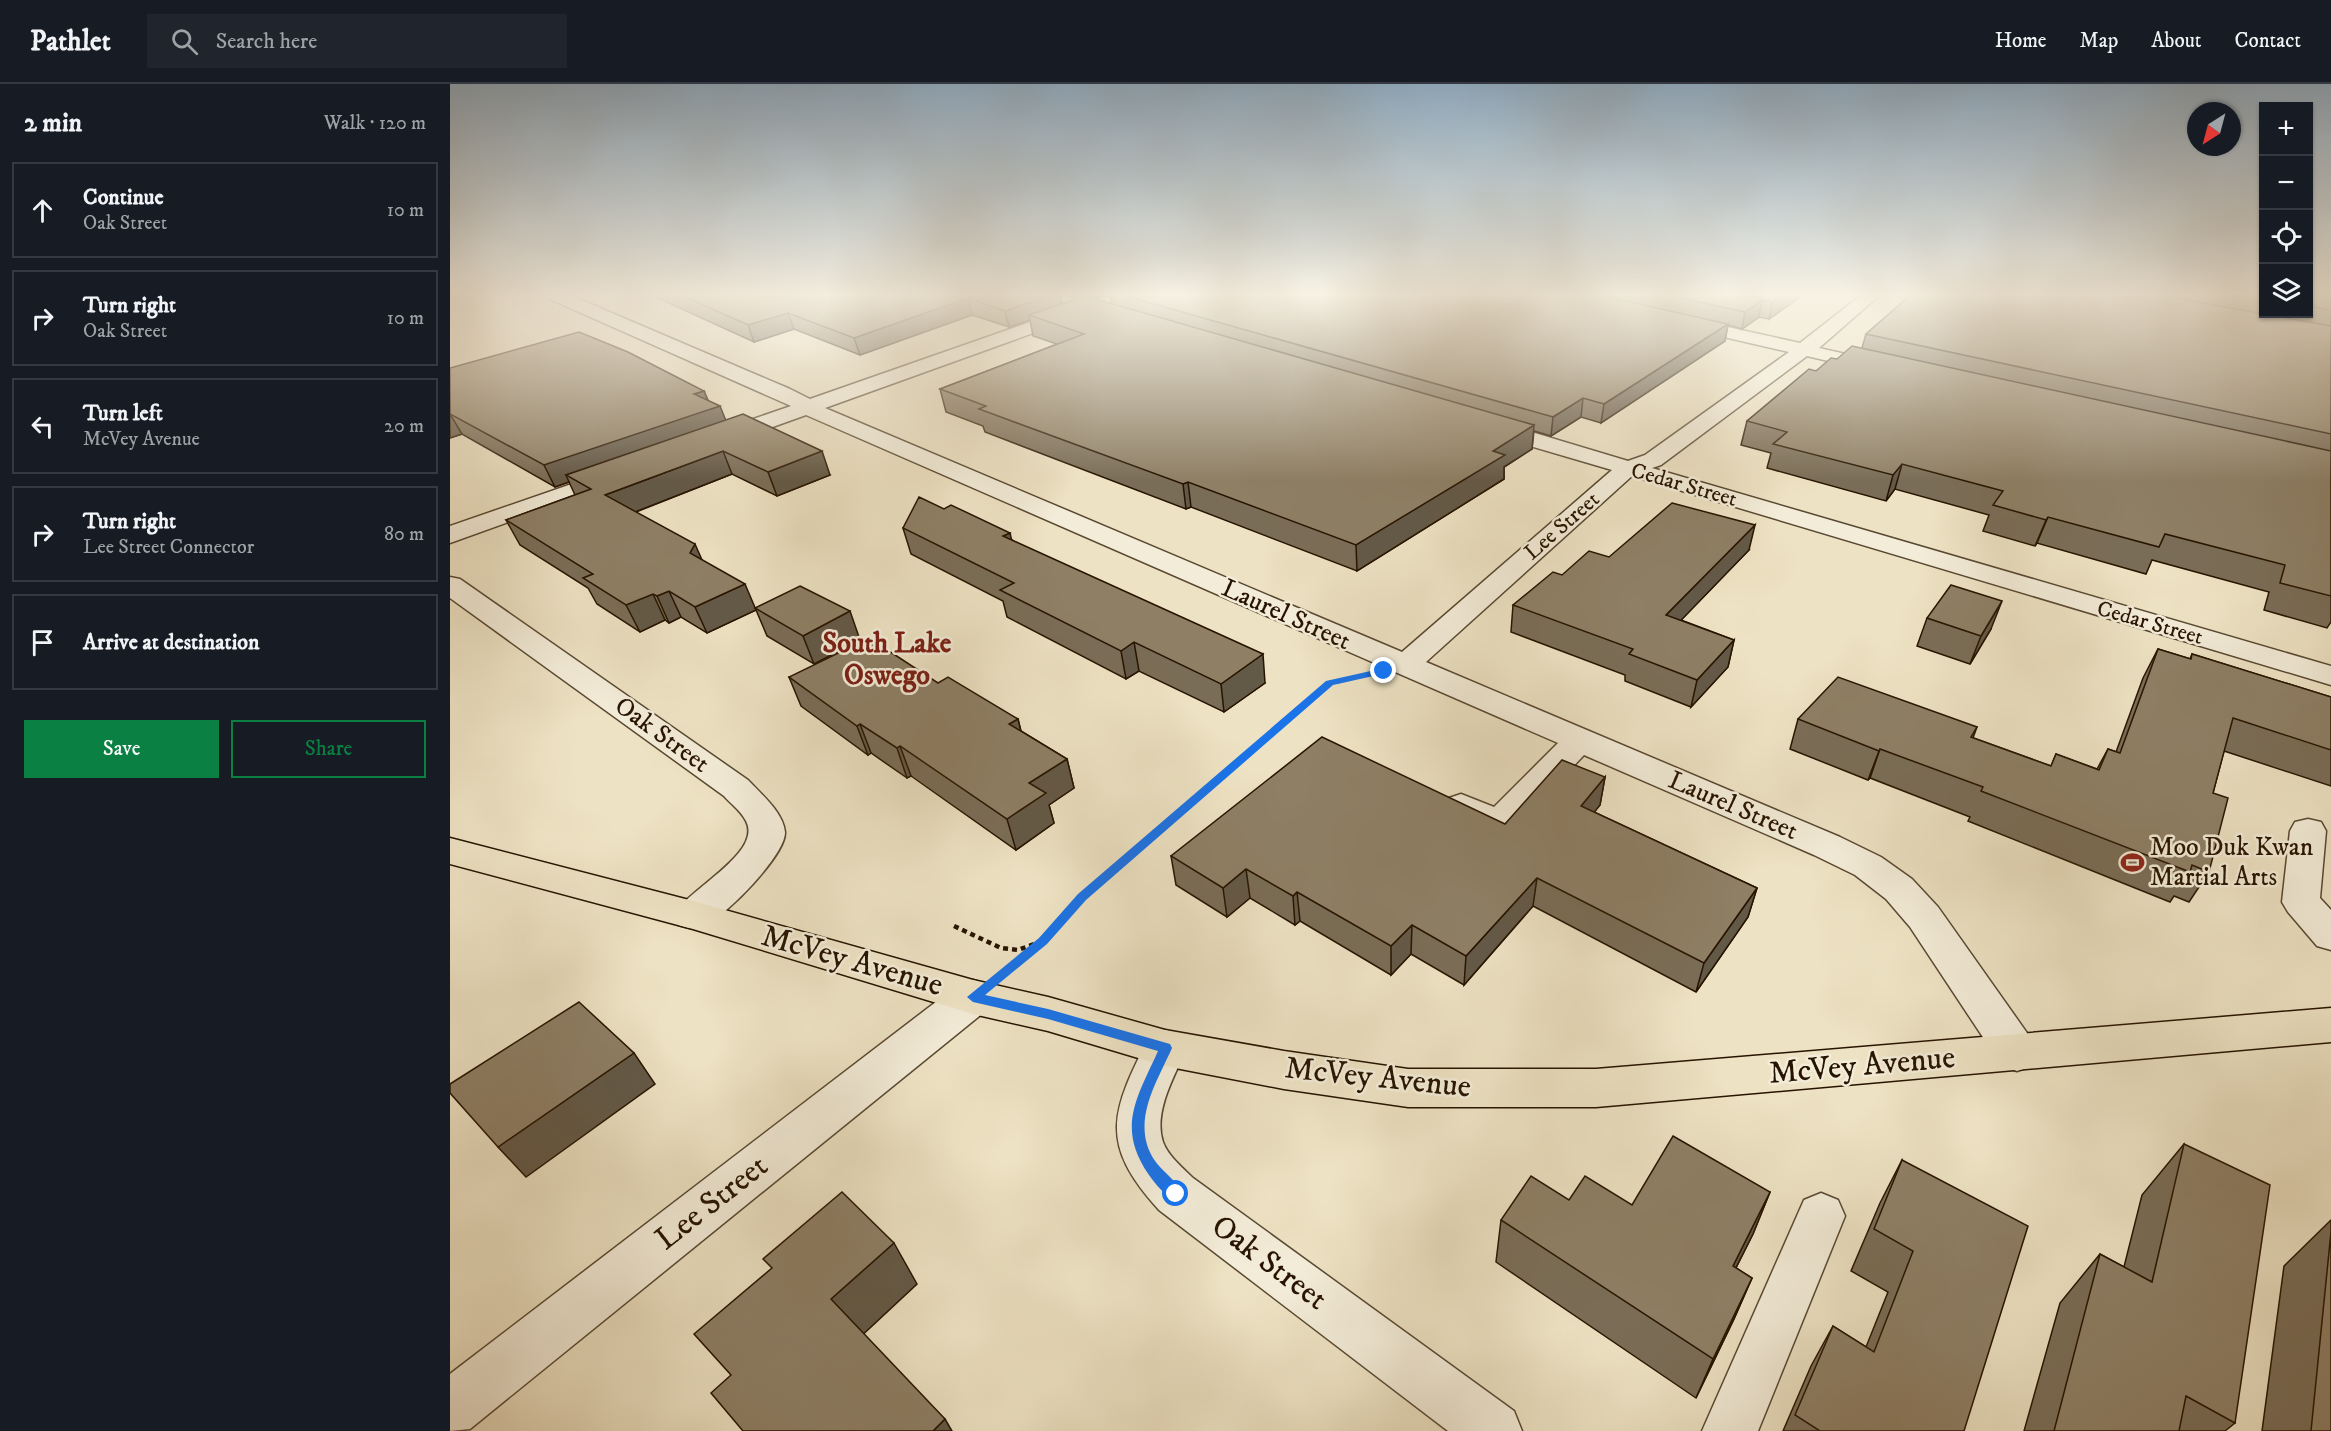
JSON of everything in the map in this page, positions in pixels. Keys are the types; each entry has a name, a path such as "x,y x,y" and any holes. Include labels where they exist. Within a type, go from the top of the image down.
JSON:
{"main road":[{"name":"McVey Avenue","path":"450,852 693,915 973,997 1048,1014 1165,1048 1284,1070 1408,1088 1596,1088 2331,1025"}],"street":[{"name":"Laurel Street","path":"697,356 772,388 826,417 1827,846 1868,866 1899,889 1924,917 2017,1053"},
{"path":"696,447 953,356"},
{"name":"Lee Street","path":"1404,666 1628,468 1653,460 1796,356"},
{"path":"1829,356 1907,374"},
{"name":"Cedar Street","path":"1467,420 2331,676"},
{"path":"450,535 629,471"},
{"name":"Oak Street","path":"450,585 736,788 757,810 768,836 762,849 750,864 693,915"},
{"path":"1434,793 1498,824 1579,741"},
{"path":"2308,831 2301,902 2331,935"},
{"name":"Lee Street","path":"450,1409 973,997"},
{"name":"Oak Street","path":"1165,1048 1139,1106 1137,1122 1140,1144 1159,1178 1176,1194 1494,1431"},
{"path":"1730,1431 1821,1216"}],"path":[{"path":"973,997 1043,941 1082,897 1329,683 1404,666"},
{"path":"954,926 1001,948 1018,950 1043,941"}],"building":[{"path":"494,356 636,356 704,391 694,394 720,406 544,465 450,414 450,368"},
{"path":"1027,356 1293,356 1534,425 1493,451 1505,455 1356,545 1188,482 1183,484 979,409 986,406 940,389"},
{"path":"1337,356 1679,356 1604,404 1583,398 1553,417"},
{"path":"1841,356 1897,356 2331,451 2331,596 2280,583 2285,565 2165,534 2159,547 2048,517 2046,520 1993,505 2003,491 1902,464 1893,475 1773,444 1787,432 1747,421 1809,369 1816,371 1831,358 1837,359"},
{"path":"1968,356 2331,356 2331,434"},
{"path":"743,414 822,451 768,472 723,451 605,495 695,544 690,553 745,584 695,607 669,591 657,596 653,594 626,605 583,578 593,574 506,520 591,489 566,475"},
{"path":"919,497 944,509 951,505 1010,533 1003,536 1263,654 1221,684 1134,642 1121,651 1000,590 1014,583 903,528"},
{"path":"1672,503 1755,525 1666,615 1734,640 1697,680 1629,654 1633,649 1513,605 1553,572 1562,575 1589,551 1609,557"},
{"path":"1951,585 2002,601 1981,636 1927,618"},
{"path":"800,586 850,611 803,636 755,608"},
{"path":"869,638 938,683 948,677 1018,719 1009,724 1067,759 1029,783 1046,793 1007,819 900,746 897,748 860,724 857,726 789,677"},
{"path":"2158,649 2191,659 2192,654 2331,697 2331,750 2233,718 2213,793 2228,798 2209,872 2192,865 2190,872 1981,791 1983,787 1880,749 1879,751 1798,719 1838,677 1977,727 1971,737 2051,766 2056,754 2099,770 2108,749 2120,753"},
{"path":"1322,737 1505,824 1562,760 1605,777 1581,806 1757,888 1704,963 1537,878 1466,956 1412,925 1391,946 1297,892 1293,896 1246,869 1223,888 1171,856"},
{"path":"579,1002 634,1053 498,1147 450,1093 450,1084"},
{"path":"1673,1136 1770,1192 1733,1266 1752,1278 1713,1359 1501,1220 1531,1176 1569,1200 1585,1176 1632,1205"},
{"path":"2184,1144 2270,1185 2235,1423 2186,1396 2179,1431 2054,1431 2100,1254 2152,1282"},
{"path":"1902,1160 2028,1226 1964,1431 1820,1431 1795,1415 1833,1326 1874,1352 1913,1251 1874,1229"},
{"path":"842,1192 894,1243 831,1299 945,1419 933,1431 743,1431 711,1393 731,1375 694,1334 772,1268 763,1259"},
{"path":"2331,1232 2331,1431 2311,1431"}],"place":[{"name":"Moo Duk Kwan Martial Arts","path":"2132,862"}],"district":[{"name":"South Lake Oswego","path":"887,659"}],"route":[{"path":"1176,1194 1159,1178 1148,1161 1140,1144 1137,1122 1139,1106 1165,1048 1048,1014 973,997 1043,941 1082,897 1329,683 1384,671"}]}
